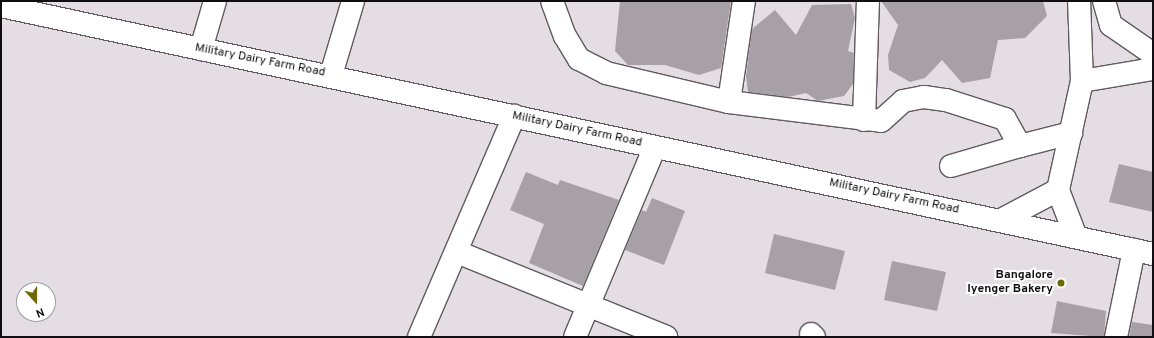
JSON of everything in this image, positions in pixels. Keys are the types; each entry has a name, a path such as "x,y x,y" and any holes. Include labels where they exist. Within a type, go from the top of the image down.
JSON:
{"street":[{"path":"201,49 215,1"},
{"path":"331,75 353,1"},
{"path":"552,1 565,36 579,59 606,73 729,102 864,120 881,121 903,101 924,97 946,100 1006,119 1020,146"},
{"path":"729,102 744,1"},
{"path":"864,120 868,1"},
{"path":"1076,236 1058,190 1082,81 1079,1"},
{"path":"1104,1 1111,25 1153,54"},
{"name":"Military Dairy Farm Road","path":"1,6 331,75 655,147 1003,219 1144,252"},
{"path":"1082,81 1153,69"},
{"path":"419,337 458,252 514,116"},
{"path":"951,166 1071,133"},
{"path":"575,337 655,147"},
{"path":"1003,219 1058,190"},
{"path":"458,252 666,337"},
{"path":"1116,337 1144,252"}],"building":[{"path":"620,1 731,1 721,68 699,75 665,65 628,65 615,51"},
{"path":"881,1 1043,1 1047,16 1025,38 998,40 990,78 962,83 942,60 925,78 910,82 889,70 888,55 898,25"},
{"path":"851,4 855,18 848,51 854,53 853,84 844,96 818,101 806,93 788,97 748,92 746,76 752,29 775,10 796,35 812,5"},
{"path":"1119,164 1153,172 1153,212 1109,202"},
{"path":"526,172 558,185 560,180 619,200 583,286 529,263 544,224 510,210"},
{"path":"652,198 685,211 664,265 625,250 642,210 646,212"},
{"path":"774,234 845,251 835,290 765,273"},
{"path":"892,261 946,272 937,311 884,300"},
{"path":"1057,301 1106,311 1104,337 1051,333"},
{"path":"1132,322 1153,325 1153,337 1129,337"}],"place":[{"name":"Bangalore Iyenger Bakery","path":"1061,283"}]}
